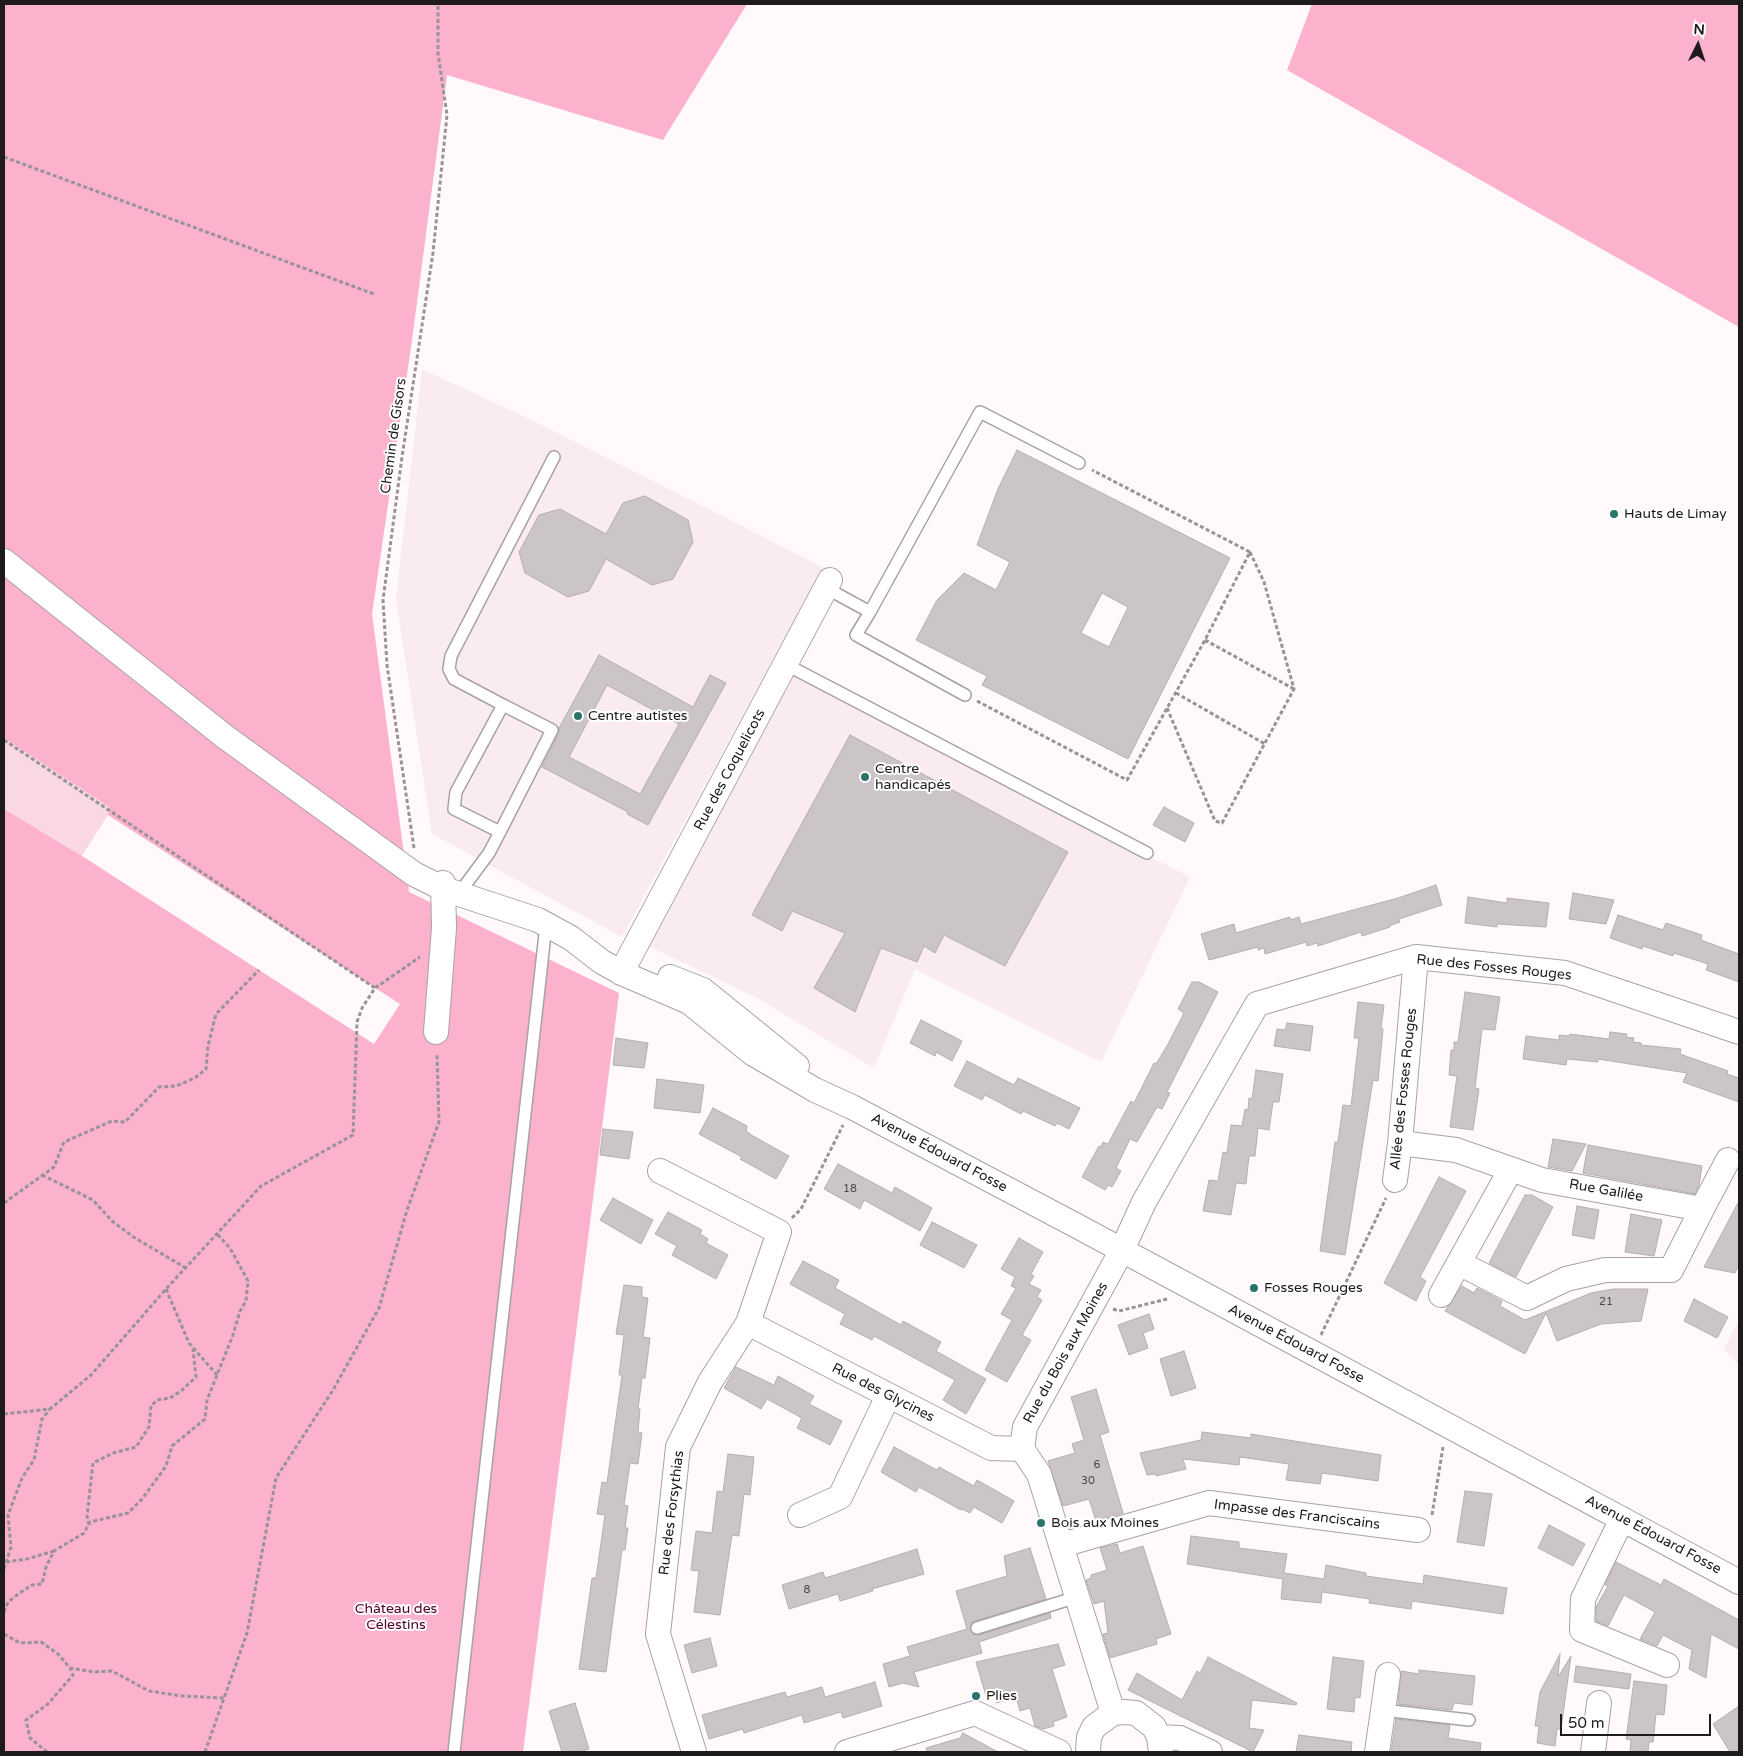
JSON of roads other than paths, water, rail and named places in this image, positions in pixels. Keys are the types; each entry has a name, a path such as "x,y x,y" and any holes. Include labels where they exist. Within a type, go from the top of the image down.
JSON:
{"street":[{"name":"Avenue Édouard Fosse","path":"4,562 224,736 414,874 587,941"},
{"name":"Rue des Coquelicots","path":"625,966 828,584"},
{"name":"Avenue Édouard Fosse","path":"392,859 450,887 506,898 554,914 587,941 625,966 703,990 805,1073 852,1106 1122,1250 1316,1338 1446,1424 1739,1582"},
{"path":"436,1032 444,928 450,887"},
{"name":"Rue des Fosses Rouges","path":"1122,1250 1144,1202 1257,1004 1416,957 1565,973 1739,1032"},
{"name":"Allée des Fosses Rouges","path":"1395,1180 1400,1143 1416,957"},
{"name":"Rue Galilée","path":"1400,1143 1456,1150 1542,1180 1702,1209"},
{"path":"1459,1263 1527,1298 1566,1279 1605,1270 1671,1270 1728,1160"},
{"path":"1442,1295 1511,1169"},
{"name":"Rue des Forsythias","path":"660,1171 779,1232 748,1323 710,1382 678,1447 658,1634 694,1752"},
{"name":"Rue du Bois aux Moines","path":"1022,1449 1025,1427 1122,1250"},
{"name":"Rue des Glycines","path":"748,1323 991,1448 1022,1449"},
{"path":"800,1516 840,1497 888,1396"},
{"path":"1022,1449 1039,1474 1113,1714"},
{"name":"Impasse des Franciscains","path":"1062,1545 1209,1503 1418,1530"},
{"path":"1622,1519 1583,1599 1582,1630 1667,1665"},
{"path":"1377,1752 1388,1675"},
{"path":"1593,1752 1599,1703"},
{"path":"847,1752 975,1713 1049,1750"},
{"path":"1088,1752 1089,1737 1094,1727 1102,1719 1113,1714 1136,1713 1154,1727 1160,1745 1180,1738 1210,1752"}],"lane":[{"path":"966,695 856,635 980,412 1078,463"},
{"path":"450,887 481,867 552,730 454,679 449,669 451,656 554,457"},
{"path":"828,584 870,612"},
{"path":"786,664 1147,853"},
{"path":"500,832 454,809 456,792 503,705"},
{"path":"454,1752 546,925"},
{"path":"977,1628 1077,1598"},
{"path":"1383,1710 1469,1720"}],"place":[{"name":"Hauts de Limay","path":"1614,514"},
{"name":"Centre autistes","path":"578,716"},
{"name":"Centre handicapés","path":"865,777"},
{"name":"Fosses Rouges","path":"1254,1288"},
{"name":"Bois aux Moines","path":"1041,1523"},
{"name":"Plies","path":"976,1696"}],"park label":[{"name":"Château des Célestins","path":"396,1618"}]}
